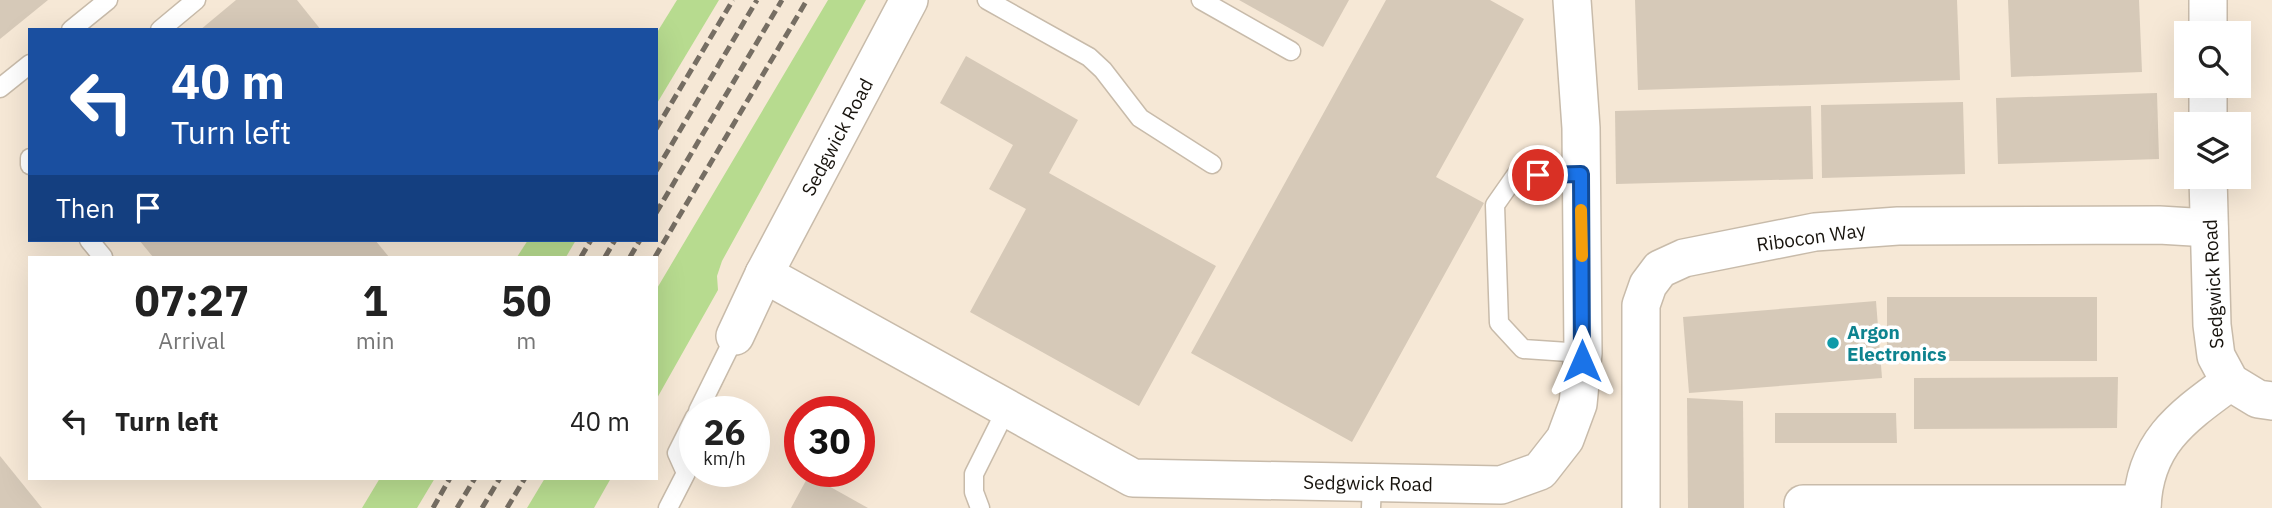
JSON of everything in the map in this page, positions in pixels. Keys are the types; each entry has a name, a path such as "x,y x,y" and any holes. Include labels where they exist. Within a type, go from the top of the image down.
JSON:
{"street":[{"name":"Sedgwick Road","path":"735,335 764,274 909,0"},
{"name":"Sedgwick Road","path":"764,274 1133,478 1371,495 1502,485 1540,471 1565,439 1578,404 1583,353 1581,128 1572,0"},
{"path":"2208,0 2208,21"},
{"name":"Sedgwick Road","path":"2208,189 2216,356 2230,382"},
{"name":"Ribocon Way","path":"1641,508 1641,304 1648,285 1660,269 1685,258 1815,232 1898,226 2159,225 2209,228"},
{"path":"1803,504 2142,506 2151,459 2173,428 2196,407 2230,382 2258,399 2272,401"}],"lane":[{"path":"73,28 108,0"},
{"path":"162,28 196,0"},
{"path":"987,0 1089,57 1103,69 1140,118 1212,164"},
{"path":"1201,0 1291,51"},
{"path":"0,88 28,66"},
{"path":"1581,174 1516,175 1495,205 1499,323 1523,349 1583,353"},
{"path":"91,242 102,256"},
{"path":"705,396 735,335"},
{"path":"980,508 974,492 974,474 1007,408"},
{"path":"668,508 679,487"}],"green space":[{"path":"677,0 719,0 658,102 658,31"},
{"path":"828,0 866,0 722,261 717,276 718,290 658,396 658,287"},
{"path":"527,242 575,242 567,256 518,256"},
{"path":"379,480 434,480 417,508 362,508"},
{"path":"544,480 610,480 594,508 527,508"}],"building":[{"path":"0,0 48,0 0,39"},
{"path":"236,0 297,0 319,28 202,28"},
{"path":"1239,0 1349,0 1323,47"},
{"path":"1386,0 1490,0 1524,19 1436,177 1484,203 1352,442 1191,353"},
{"path":"1635,0 1957,0 1960,80 1638,90"},
{"path":"2008,0 2139,0 2142,72 2011,77"},
{"path":"966,56 1078,120 1049,173 1216,266 1139,406 970,312 1026,209 989,189 1013,145 940,103"},
{"path":"2157,93 2159,159 1998,164 1996,98"},
{"path":"1963,102 1965,174 1822,178 1821,105"},
{"path":"1811,106 1813,179 1616,184 1615,111"},
{"path":"141,242 377,242 388,256 152,256"},
{"path":"1887,297 2097,297 2097,361 1887,361"},
{"path":"1876,301 1882,378 1689,393 1683,317"},
{"path":"2118,377 2117,428 1914,429 1914,378"},
{"path":"1687,398 1743,401 1744,508 1688,508"},
{"path":"1775,413 1896,413 1897,443 1775,443"},
{"path":"0,456 42,508 0,508"},
{"path":"802,487 830,487 868,508 791,508"}],"railway":[{"path":"658,126 733,0"},
{"path":"658,168 757,0"},
{"path":"658,210 782,0"},
{"path":"656,256 807,0"},
{"path":"582,256 590,242"},
{"path":"606,256 614,242"},
{"path":"631,256 639,242"},
{"path":"433,508 449,480"},
{"path":"457,508 474,480"},
{"path":"482,508 499,480"},
{"path":"507,508 524,480"}],"slow traffic":[{"path":"1581,210 1582,256"}],"place":[{"name":"Argon Electronics","path":"1833,343"}],"route":[{"path":"1538,175 1581,174 1582,361"}]}
